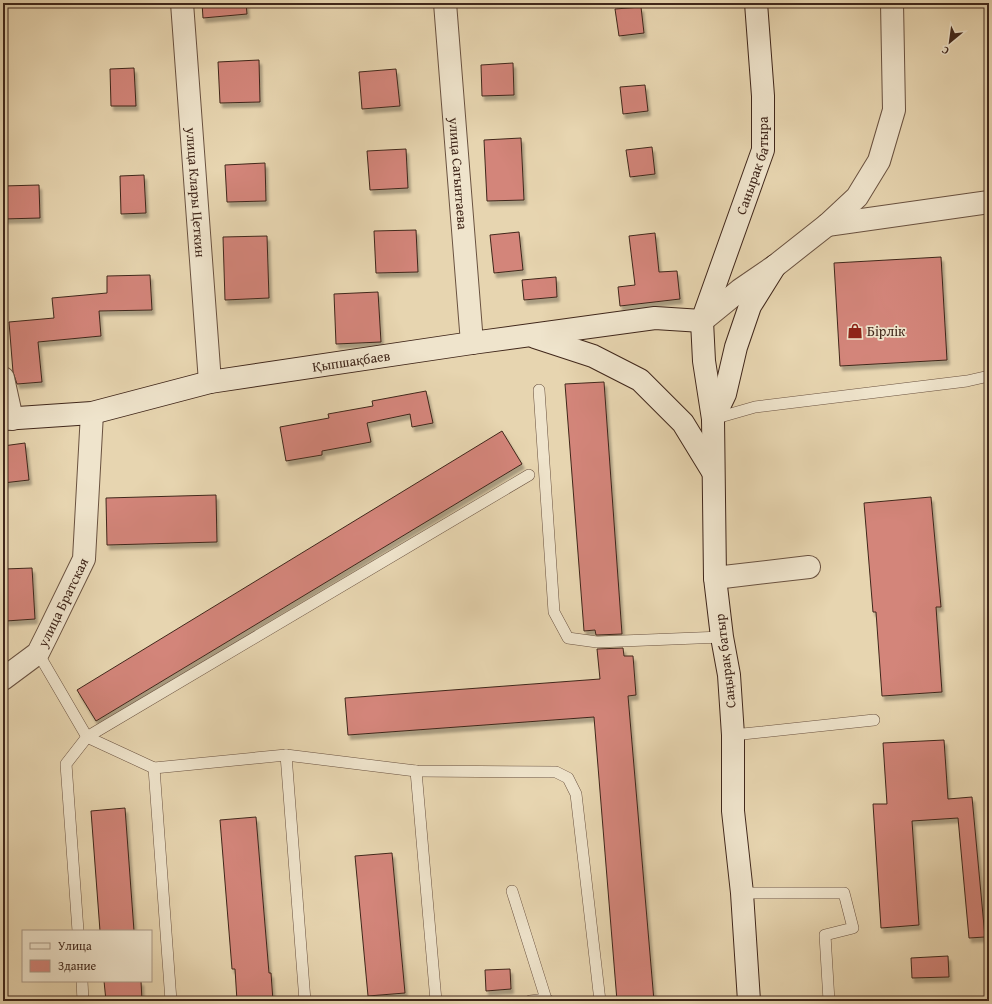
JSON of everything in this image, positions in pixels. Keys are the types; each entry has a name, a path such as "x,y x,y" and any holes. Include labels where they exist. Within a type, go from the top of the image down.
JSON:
{"street":[{"name":"улица Клары Цеткин","path":"182,3 210,382"},
{"name":"улица Сагынтаева","path":"445,3 472,343"},
{"name":"Санырак батыра","path":"702,320 763,150 763,96 756,3"},
{"path":"702,320 827,225 857,197 879,160 894,110 892,3"},
{"path":"827,225 989,202"},
{"path":"713,419 725,394 736,347 750,306 775,266"},
{"name":"Қыпшақбаев","path":"8,419 92,413 210,382 472,343 656,318 702,320"},
{"name":"Саңырақ батыр","path":"702,320 704,361 713,419 715,578 722,637 729,675 733,735 734,811 742,893 749,1001"},
{"path":"530,335 593,356 640,380 683,423 713,472"},
{"path":"3,378 8,419"},
{"name":"улица Братская","path":"3,678 38,653 84,559 92,413"},
{"path":"715,578 809,567"}],"lane":[{"path":"713,419 755,407 967,381 989,376"},
{"path":"539,390 554,612 568,638 596,642 722,637"},
{"path":"78,930 66,764 88,737 529,475"},
{"path":"38,653 88,737 154,768 286,755 416,771 556,772 568,778 576,794 600,1001"},
{"path":"733,735 874,720"},
{"path":"286,755 305,1001"},
{"path":"154,768 171,1001"},
{"path":"416,771 436,1001"},
{"path":"512,891 548,1000 530,1001"},
{"path":"742,893 844,893 852,928 825,935 830,1001"},
{"path":"82,982 83,1001"}],"building":[{"path":"202,3 246,3 247,14 203,18"},
{"path":"641,7 644,33 619,36 615,9"},
{"path":"259,60 260,102 220,103 218,62"},
{"path":"513,63 514,95 482,96 481,65"},
{"path":"134,68 136,106 111,106 110,69"},
{"path":"396,69 400,106 362,109 359,72"},
{"path":"645,85 648,111 623,114 620,87"},
{"path":"521,138 524,200 487,201 484,140"},
{"path":"652,147 655,174 630,177 626,150"},
{"path":"406,149 408,188 370,190 367,151"},
{"path":"265,163 266,201 227,202 225,165"},
{"path":"144,175 146,213 121,214 120,176"},
{"path":"39,185 40,218 3,219 3,186"},
{"path":"416,230 418,272 376,273 374,231"},
{"path":"519,232 523,270 494,273 490,235"},
{"path":"655,233 659,272 677,271 680,299 620,306 618,287 635,285 629,236"},
{"path":"267,236 269,298 225,300 223,237"},
{"path":"941,257 947,360 840,366 834,263"},
{"path":"150,275 152,310 99,311 101,336 38,342 42,382 17,384 13,372 9,322 54,318 52,298 107,293 107,276"},
{"path":"556,277 557,297 524,300 522,280"},
{"path":"378,292 381,342 336,344 334,294"},
{"path":"604,382 622,634 596,635 595,630 584,631 565,384"},
{"path":"426,391 433,423 412,427 410,414 367,423 371,442 322,451 322,455 286,461 280,427 329,418 328,414 373,406 372,401"},
{"path":"502,431 522,464 96,721 77,690"},
{"path":"25,443 29,480 3,483 3,446"},
{"path":"216,495 217,542 107,545 106,498"},
{"path":"931,497 941,607 936,607 942,692 882,696 876,612 873,612 864,503"},
{"path":"32,568 35,619 6,621 4,569"},
{"path":"623,648 624,656 633,656 636,695 628,696 654,1001 617,1001 594,717 348,735 345,698 600,679 597,649"},
{"path":"944,740 948,799 972,797 985,937 969,938 958,818 912,821 919,925 881,928 873,804 887,804 883,743"},
{"path":"125,808 134,930 100,930 91,811"},
{"path":"256,817 269,973 271,973 273,1001 237,1001 235,969 232,969 220,820"},
{"path":"392,853 405,993 368,996 355,856"},
{"path":"948,956 949,977 912,978 911,958"},
{"path":"510,969 511,989 486,991 485,970"},
{"path":"104,982 141,982 142,1001 106,1001"}],"place":[{"name":"Бірлік","path":"855,331"}]}
